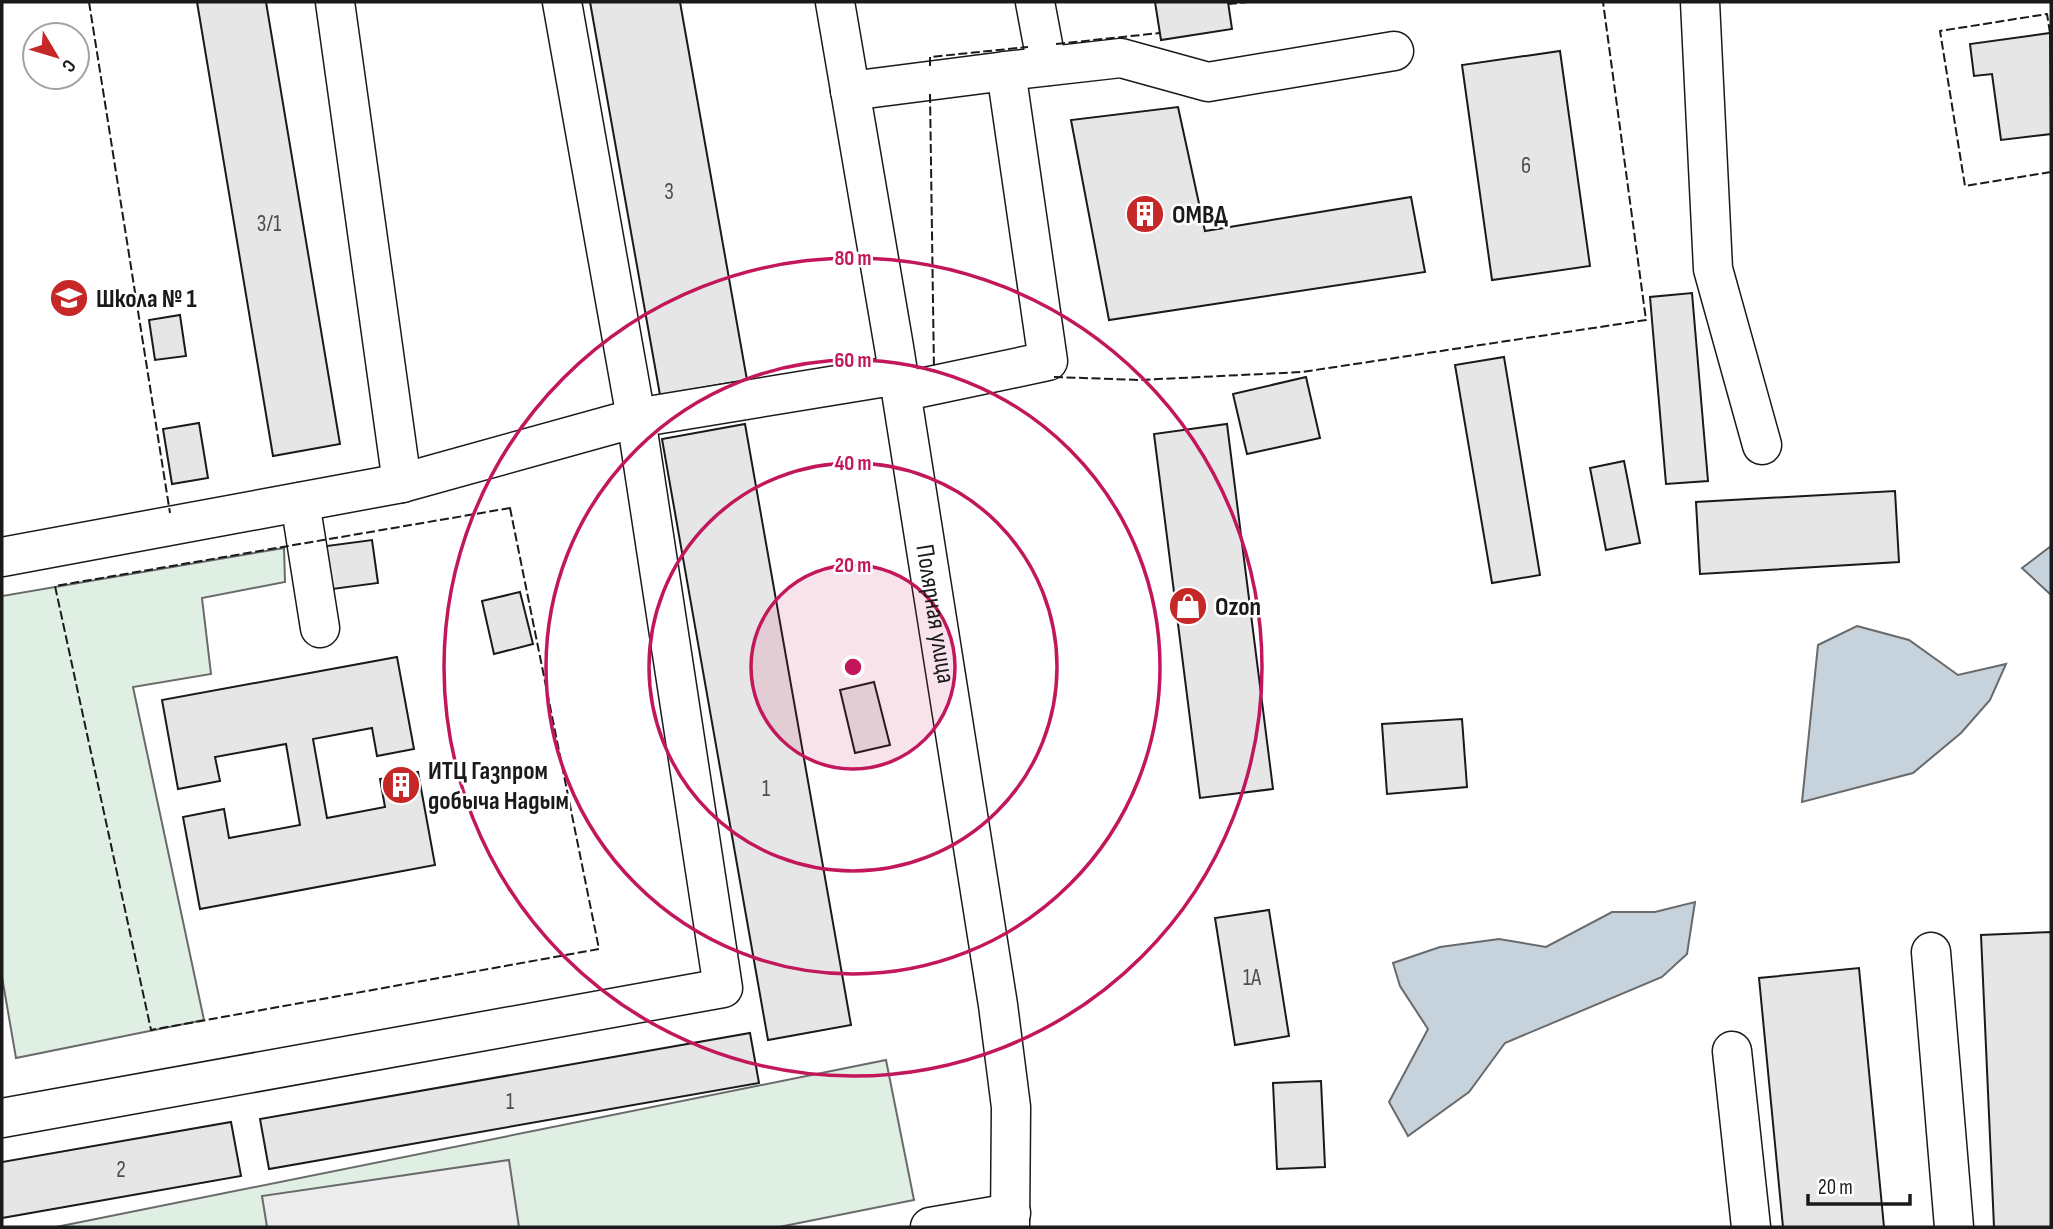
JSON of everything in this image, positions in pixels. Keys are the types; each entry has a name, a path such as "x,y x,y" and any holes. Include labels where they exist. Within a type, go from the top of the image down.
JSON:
{"street":[{"path":"335,2 402,484"},
{"path":"2,1118 723,988 636,418 562,2"},
{"name":"Полярная улица","path":"835,2 900,384 1000,1018 1011,1107 1011,1220"},
{"path":"1035,2 1047,66"},
{"path":"1700,2 1713,269 1762,445"},
{"path":"850,91 1121,58 1209,82 1394,51"},
{"path":"2,557 402,484 636,418 900,384 1048,361 1006,71"},
{"path":"300,502 320,628"},
{"path":"1931,952 1954,1227"},
{"path":"1732,1051 1751,1227"},
{"path":"930,1227 1011,1220"}],"green space":[{"path":"284,548 285,582 202,598 211,674 133,687 204,1020 16,1058 2,977 2,596"},
{"path":"886,1060 914,1200 779,1227 56,1227"}],"shaded area":[{"path":"2051,546 2051,595 2022,568"},
{"path":"1857,626 1909,640 1958,675 2006,664 1990,700 1961,733 1913,773 1802,802 1818,645"},
{"path":"1695,902 1687,954 1662,977 1505,1043 1469,1092 1408,1136 1389,1102 1428,1029 1400,986 1393,963 1440,947 1499,939 1546,947 1612,912 1655,912"},
{"path":"509,1160 519,1227 267,1227 262,1196"}],"building":[{"path":"197,2 266,2 340,444 273,456"},
{"path":"590,2 680,2 747,380 660,395"},
{"path":"1155,2 1228,2 1232,29 1161,40"},
{"path":"2050,33 2051,134 2001,140 1992,74 1974,76 1970,44"},
{"path":"1560,51 1590,266 1492,280 1462,65"},
{"name":"ОМВД","path":"1178,107 1205,231 1411,197 1425,272 1109,320 1071,120"},
{"path":"1692,293 1708,481 1666,484 1650,297"},
{"path":"180,315 186,356 155,360 149,320"},
{"path":"1504,357 1540,575 1492,583 1455,365"},
{"path":"1306,377 1320,438 1247,454 1233,394"},
{"path":"199,423 208,478 172,484 163,429"},
{"path":"745,424 851,1025 768,1040 662,439"},
{"path":"1227,424 1273,789 1200,798 1154,434"},
{"path":"1624,461 1640,543 1606,550 1590,468"},
{"path":"1895,491 1899,562 1700,574 1696,502"},
{"path":"372,540 378,583 325,590 319,547"},
{"path":"520,592 533,644 494,654 482,601"},
{"name":"ИТЦ Газпром добыча Надым","path":"397,657 414,749 377,756 372,728 313,739 327,818 385,807 380,779 418,772 435,865 200,909 183,817 224,809 229,838 300,825 286,744 215,757 220,781 178,789 162,700"},
{"path":"874,682 890,745 855,753 840,690"},
{"path":"1462,719 1467,787 1387,794 1382,724"},
{"path":"1269,910 1289,1036 1235,1045 1215,918"},
{"path":"2051,932 2051,1227 1994,1227 1981,935"},
{"path":"1859,968 1884,1227 1783,1227 1759,978"},
{"path":"750,1033 759,1083 269,1169 260,1119"},
{"path":"1321,1081 1325,1167 1277,1169 1273,1083"},
{"path":"231,1122 241,1176 2,1218 2,1162"}],"fence":[{"path":"89,2 170,513"},
{"path":"1228,4 1249,2"},
{"path":"1054,377 1140,380 1302,372 1646,320 1603,2"},
{"path":"2050,33 2047,14 1940,31 1965,186 2051,172"},
{"path":"1056,44 1160,33"},
{"path":"930,66 930,57 1028,47"},
{"path":"930,94 934,371"},
{"path":"510,508 599,949 151,1030 55,586 510,508"}],"place":[{"name":"ОМВД","path":"1145,214"},
{"name":"Школа № 1","path":"69,298"},
{"name":"Ozon","path":"1188,606"},
{"name":"ИТЦ Газпром добыча Надым","path":"401,785"}]}
